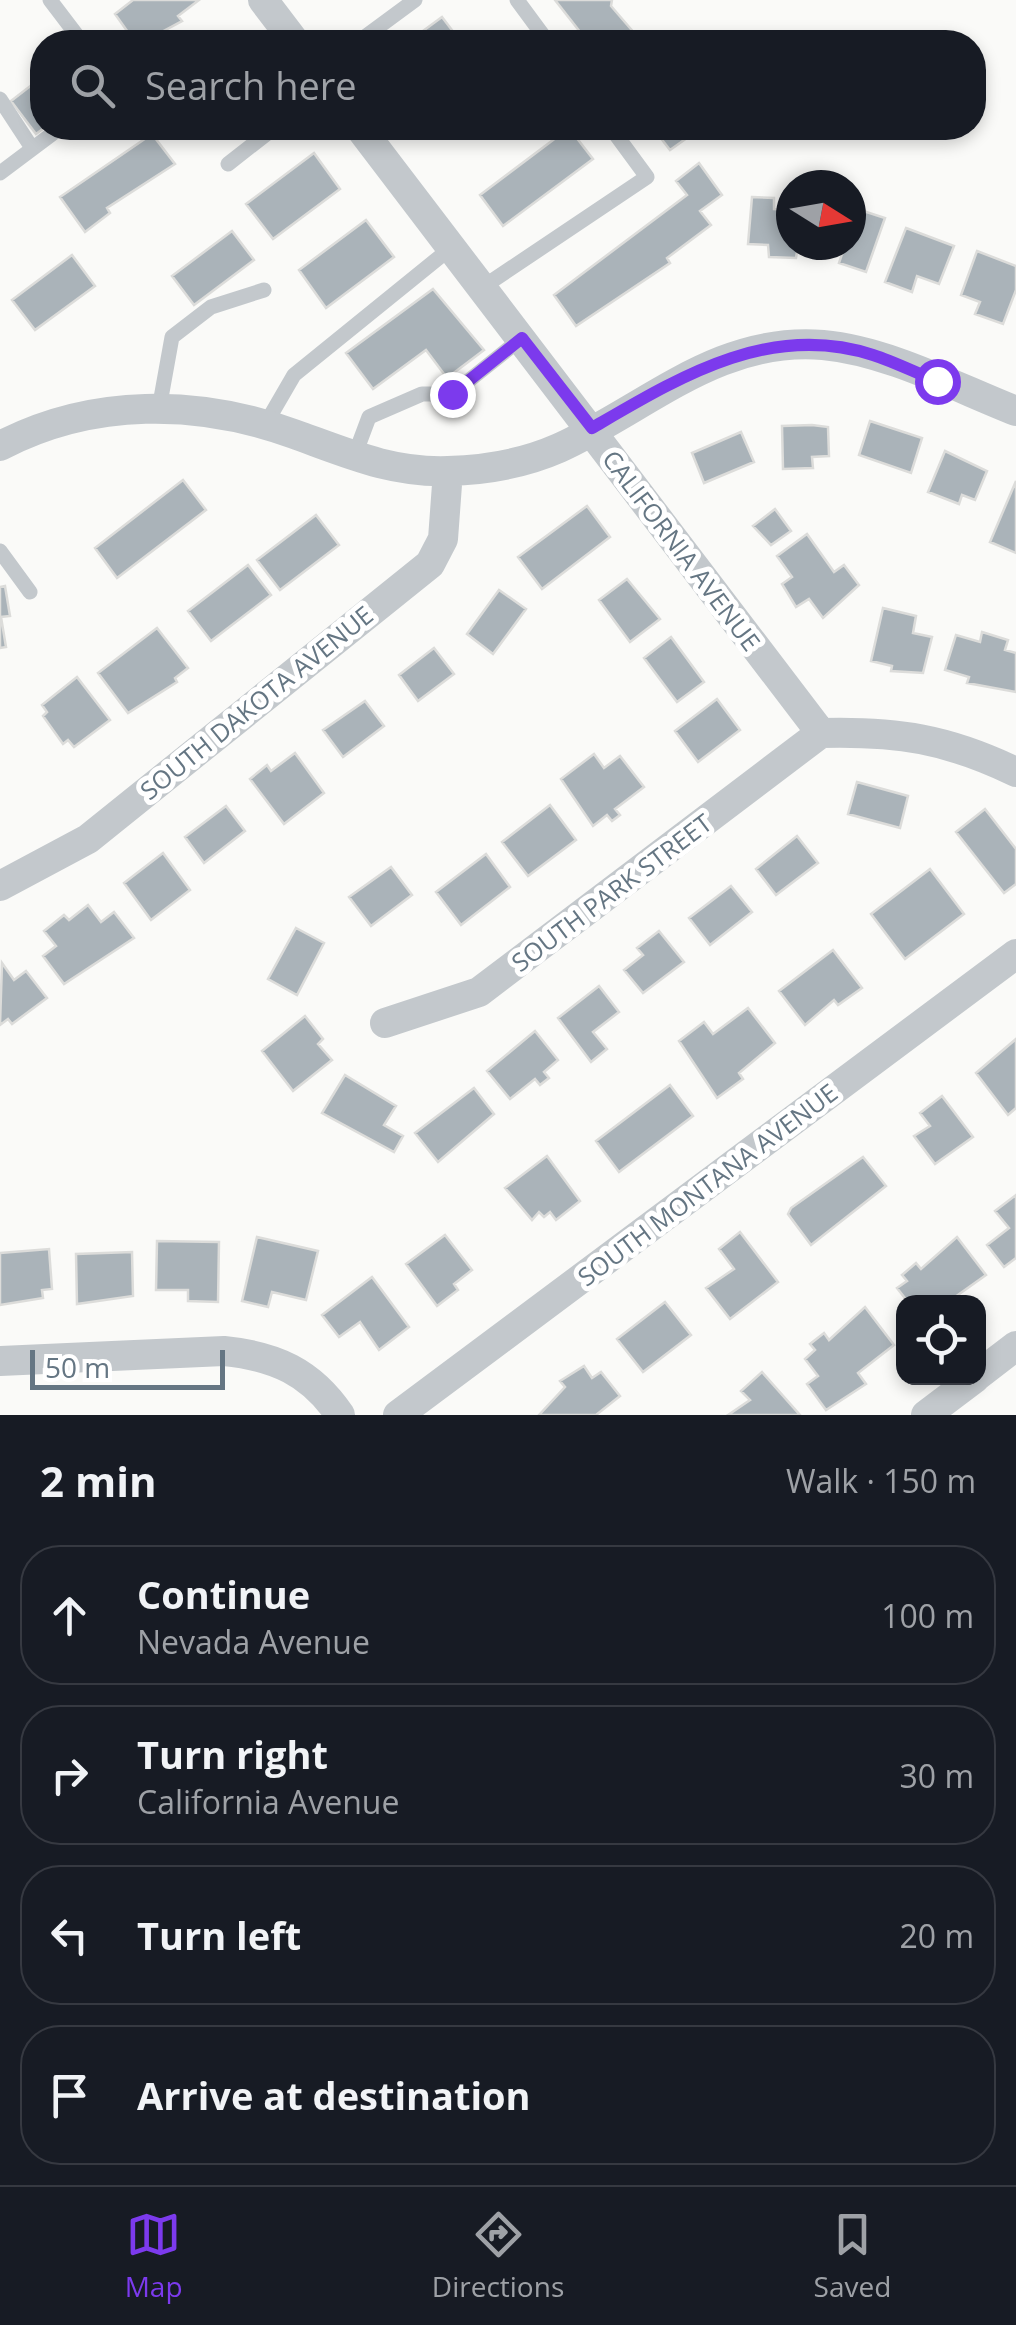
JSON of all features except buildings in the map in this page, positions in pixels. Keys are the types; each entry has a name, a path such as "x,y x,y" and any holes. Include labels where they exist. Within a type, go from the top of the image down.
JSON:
{"street":[{"path":"263,0 286,30"},
{"name":"CALIFORNIA AVENUE","path":"369,140 822,733"},
{"path":"0,446 62,419 190,409 265,425 392,470 448,472 532,458 675,380 724,359 796,344 872,355 1016,411"},
{"name":"SOUTH DAKOTA AVENUE","path":"0,886 88,838 430,564 443,539 448,472"},
{"path":"822,733 878,732 964,747 1016,772"},
{"name":"SOUTH PARK STREET","path":"385,1023 479,992 822,733"},
{"name":"SOUTH MONTANA AVENUE","path":"398,1415 1016,954"},
{"path":"986,1369 1016,1346"},
{"path":"0,1361 224,1351 257,1354 306,1376 340,1415"},
{"path":"926,1415 965,1385"}],"lane":[{"path":"50,0 73,30"},
{"path":"374,30 415,0"},
{"path":"517,0 539,30"},
{"path":"0,99 32,148"},
{"path":"0,172 43,140"},
{"path":"228,164 259,140"},
{"path":"483,287 647,177 620,140"},
{"path":"265,425 294,375 452,247"},
{"path":"159,409 172,337 211,307 264,290"},
{"path":"354,457 369,417 422,394 452,394 522,338"},
{"path":"0,551 30,592"}],"route":[{"path":"452,394 522,338 592,428 675,380 724,359 771,346 847,348 937,381"}]}
